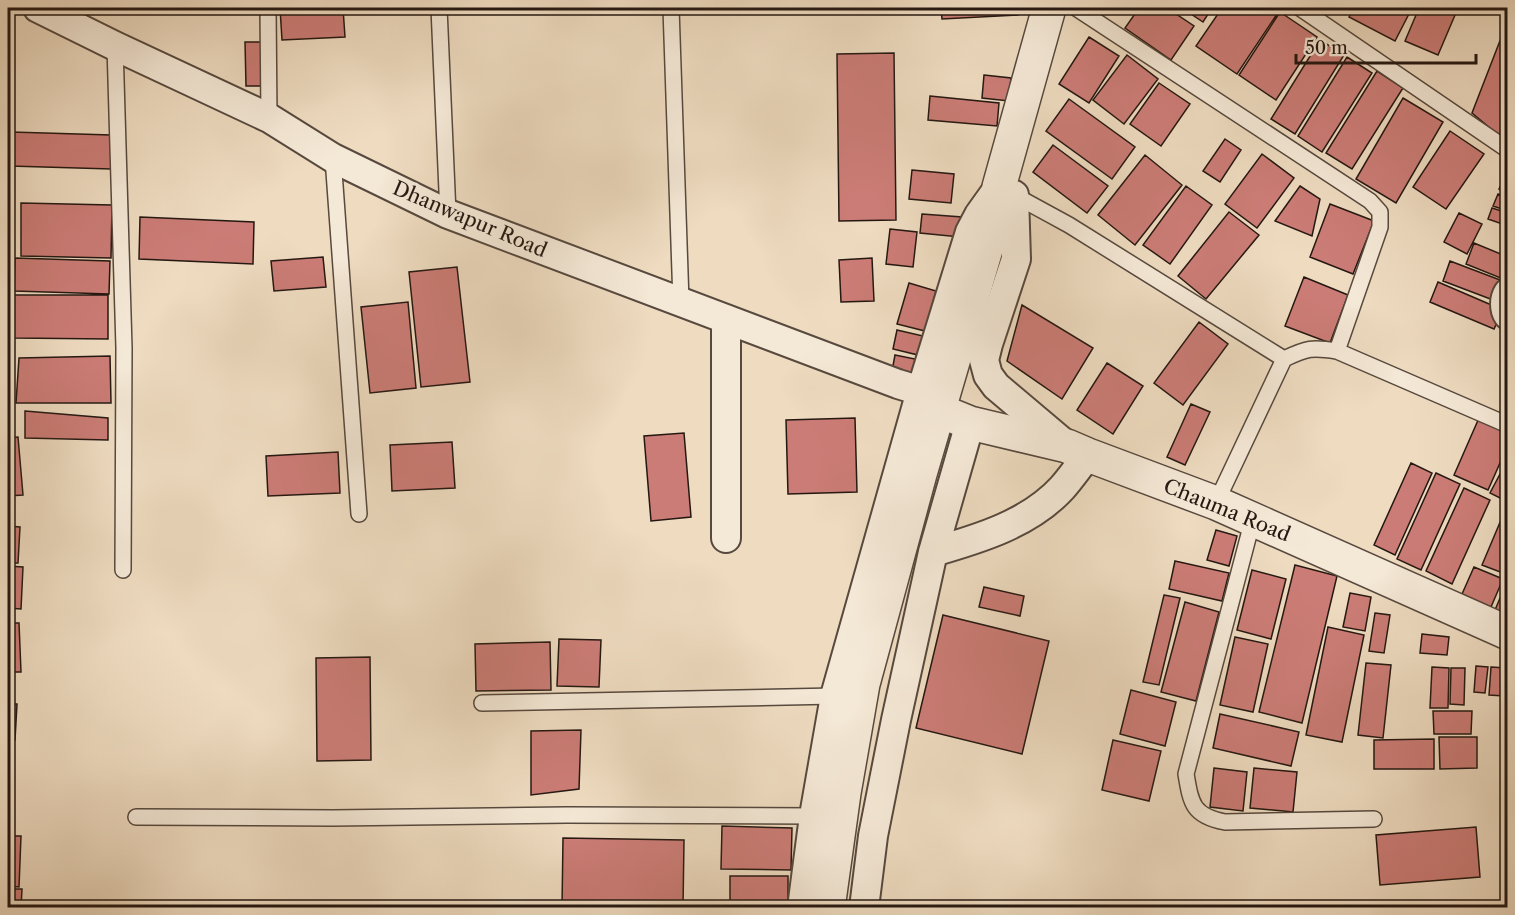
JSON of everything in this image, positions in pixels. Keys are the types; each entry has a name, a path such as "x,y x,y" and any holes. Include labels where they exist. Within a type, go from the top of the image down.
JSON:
{"street":[{"name":"Dhanwapur Road","path":"38,8 269,118 333,158 448,214 898,384 929,400"},
{"path":"933,552 972,541 1028,516 1060,490 1077,450 996,386 988,375 984,360 1014,266 1016,250 1004,197 1049,8"},
{"path":"802,908 814,816 835,696 929,400 1004,197 1070,8"},
{"path":"1508,293 1505,298 1508,315"},
{"path":"726,319 726,538"},
{"path":"828,908 844,793 863,684 920,474 929,400"},
{"name":"Chauma Road","path":"929,400 970,423 1077,450 1216,503 1508,633"},
{"path":"864,908 873,836 896,720 933,552 970,423"}],"lane":[{"path":"268,8 269,118"},
{"path":"439,8 448,214"},
{"path":"671,8 681,302"},
{"path":"1076,8 1370,201 1380,212 1380,227 1337,351"},
{"path":"1300,8 1508,150"},
{"path":"115,46 124,348 123,570"},
{"path":"333,158 359,514"},
{"path":"1004,197 1069,225 1284,359"},
{"path":"1216,503 1284,359 1302,350 1317,348 1337,351 1508,425"},
{"path":"1253,519 1186,774 1190,798 1201,814 1225,822 1374,819"},
{"path":"482,703 835,696"},
{"path":"136,818 814,816"}],"building":[{"path":"280,8 343,8 345,37 282,40"},
{"path":"941,8 1018,8 1018,15 942,19"},
{"path":"1139,8 1167,8 1194,26 1171,60 1125,28"},
{"path":"1182,8 1212,8 1203,22"},
{"path":"1222,8 1274,8 1279,11 1237,74 1196,46"},
{"path":"1355,8 1412,8 1395,41 1349,17"},
{"path":"1419,8 1458,8 1438,55 1405,41"},
{"path":"1280,12 1317,37 1276,100 1239,75"},
{"path":"1508,20 1508,124 1502,138 1472,113"},
{"path":"1089,37 1119,56 1089,103 1059,84"},
{"path":"1320,40 1344,55 1295,134 1271,119"},
{"path":"245,42 265,42 266,86 246,86"},
{"path":"894,53 896,220 839,221 837,54"},
{"path":"1127,55 1158,79 1124,124 1093,100"},
{"path":"1347,57 1372,73 1322,152 1298,136"},
{"path":"1377,71 1403,88 1352,169 1326,153"},
{"path":"984,75 1011,78 1009,101 982,98"},
{"path":"1159,83 1190,104 1161,146 1130,124"},
{"path":"930,96 999,103 997,126 928,120"},
{"path":"1403,98 1443,122 1396,203 1356,179"},
{"path":"1069,99 1135,147 1112,179 1046,131"},
{"path":"1450,131 1484,154 1446,209 1413,187"},
{"path":"11,132 111,135 111,169 10,166"},
{"path":"1225,139 1241,150 1220,182 1203,171"},
{"path":"1053,145 1108,186 1087,213 1033,172"},
{"path":"1262,154 1294,178 1257,228 1225,204"},
{"path":"1145,155 1182,185 1135,245 1098,215"},
{"path":"912,170 954,174 951,203 909,199"},
{"path":"1508,171 1508,193 1499,189"},
{"path":"1186,186 1212,205 1170,264 1143,245"},
{"path":"1300,186 1320,199 1312,236 1275,221"},
{"path":"1498,194 1508,198 1508,211 1493,206"},
{"path":"21,203 112,205 111,258 21,256"},
{"path":"1330,204 1374,221 1353,274 1310,257"},
{"path":"1492,208 1508,213 1508,226 1488,219"},
{"path":"1229,212 1259,235 1206,299 1178,276"},
{"path":"1459,213 1482,224 1467,254 1444,242"},
{"path":"922,214 962,217 960,237 920,233"},
{"path":"140,217 254,222 253,264 139,259"},
{"path":"890,229 917,232 913,267 886,264"},
{"path":"1474,243 1508,257 1508,281 1466,264"},
{"path":"323,257 326,287 274,291 271,261"},
{"path":"15,258 110,261 109,294 14,291"},
{"path":"872,258 874,301 841,302 839,260"},
{"path":"1450,261 1508,283 1501,303 1443,281"},
{"path":"457,267 470,382 421,387 409,272"},
{"path":"1304,277 1348,295 1330,343 1285,326"},
{"path":"1438,282 1503,310 1494,329 1430,302"},
{"path":"909,283 936,291 925,331 897,324"},
{"path":"14,295 108,295 108,339 14,338"},
{"path":"408,302 416,388 370,393 361,307"},
{"path":"1022,305 1093,348 1062,399 1007,361"},
{"path":"1199,322 1228,344 1183,405 1154,383"},
{"path":"897,330 923,336 918,355 893,349"},
{"path":"895,355 915,359 912,375 892,371"},
{"path":"110,356 111,403 16,403 19,358"},
{"path":"1107,363 1143,386 1113,434 1077,410"},
{"path":"8,372 12,372 14,405 8,405"},
{"path":"1191,404 1210,412 1185,465 1167,457"},
{"path":"25,411 108,418 108,440 25,438"},
{"path":"855,418 857,492 788,494 786,420"},
{"path":"1479,418 1508,431 1508,445 1488,490 1454,475"},
{"path":"684,433 691,517 651,521 644,436"},
{"path":"18,437 23,495 8,496 8,438"},
{"path":"452,442 455,488 392,491 390,445"},
{"path":"338,452 340,493 268,496 266,456"},
{"path":"1508,459 1508,502 1490,493"},
{"path":"1411,463 1432,473 1395,555 1374,545"},
{"path":"1436,473 1460,484 1421,570 1397,559"},
{"path":"1464,488 1490,500 1452,584 1426,571"},
{"path":"1501,520 1508,523 1508,575 1482,565"},
{"path":"8,526 20,527 18,563 8,563"},
{"path":"1216,530 1237,536 1229,566 1207,560"},
{"path":"1175,561 1229,573 1222,601 1169,589"},
{"path":"1295,565 1337,576 1302,723 1259,712"},
{"path":"8,566 23,567 21,609 8,608"},
{"path":"1474,567 1503,579 1491,607 1462,594"},
{"path":"1252,570 1286,579 1271,639 1237,630"},
{"path":"1506,584 1508,585 1508,614 1495,610"},
{"path":"984,587 1024,596 1020,616 979,607"},
{"path":"1350,593 1371,597 1365,631 1343,627"},
{"path":"1164,595 1180,598 1159,685 1143,682"},
{"path":"1185,602 1219,612 1196,701 1161,692"},
{"path":"1375,613 1390,615 1384,653 1369,651"},
{"path":"943,615 1049,641 1022,754 916,728"},
{"path":"8,623 19,623 21,672 8,672"},
{"path":"1328,627 1364,635 1342,742 1306,735"},
{"path":"1422,634 1449,637 1447,655 1420,653"},
{"path":"1235,637 1268,644 1253,712 1220,705"},
{"path":"559,639 601,640 599,687 557,686"},
{"path":"550,642 551,690 476,691 475,644"},
{"path":"370,657 371,760 317,761 316,658"},
{"path":"1366,663 1391,665 1383,738 1358,735"},
{"path":"1476,666 1488,667 1485,693 1474,692"},
{"path":"1432,667 1449,668 1448,708 1430,708"},
{"path":"1491,667 1506,668 1504,696 1489,695"},
{"path":"1451,668 1465,668 1464,705 1450,704"},
{"path":"1131,690 1176,702 1165,746 1120,734"},
{"path":"8,704 17,704 15,740 8,740"},
{"path":"1433,711 1472,711 1471,734 1434,734"},
{"path":"1220,714 1299,732 1291,766 1213,748"},
{"path":"581,730 579,789 531,795 531,731"},
{"path":"1439,737 1477,737 1477,768 1440,769"},
{"path":"1434,739 1434,769 1374,769 1374,740"},
{"path":"1113,740 1161,751 1149,801 1102,790"},
{"path":"1214,768 1247,772 1243,811 1210,807"},
{"path":"1254,768 1297,772 1293,812 1250,808"},
{"path":"722,826 792,828 791,870 721,869"},
{"path":"1476,827 1480,877 1380,885 1376,835"},
{"path":"8,836 21,836 19,887 8,886"},
{"path":"563,838 684,840 683,908 562,908"},
{"path":"730,876 788,876 788,908 730,908"},
{"path":"8,889 22,889 21,908 8,908"}]}
